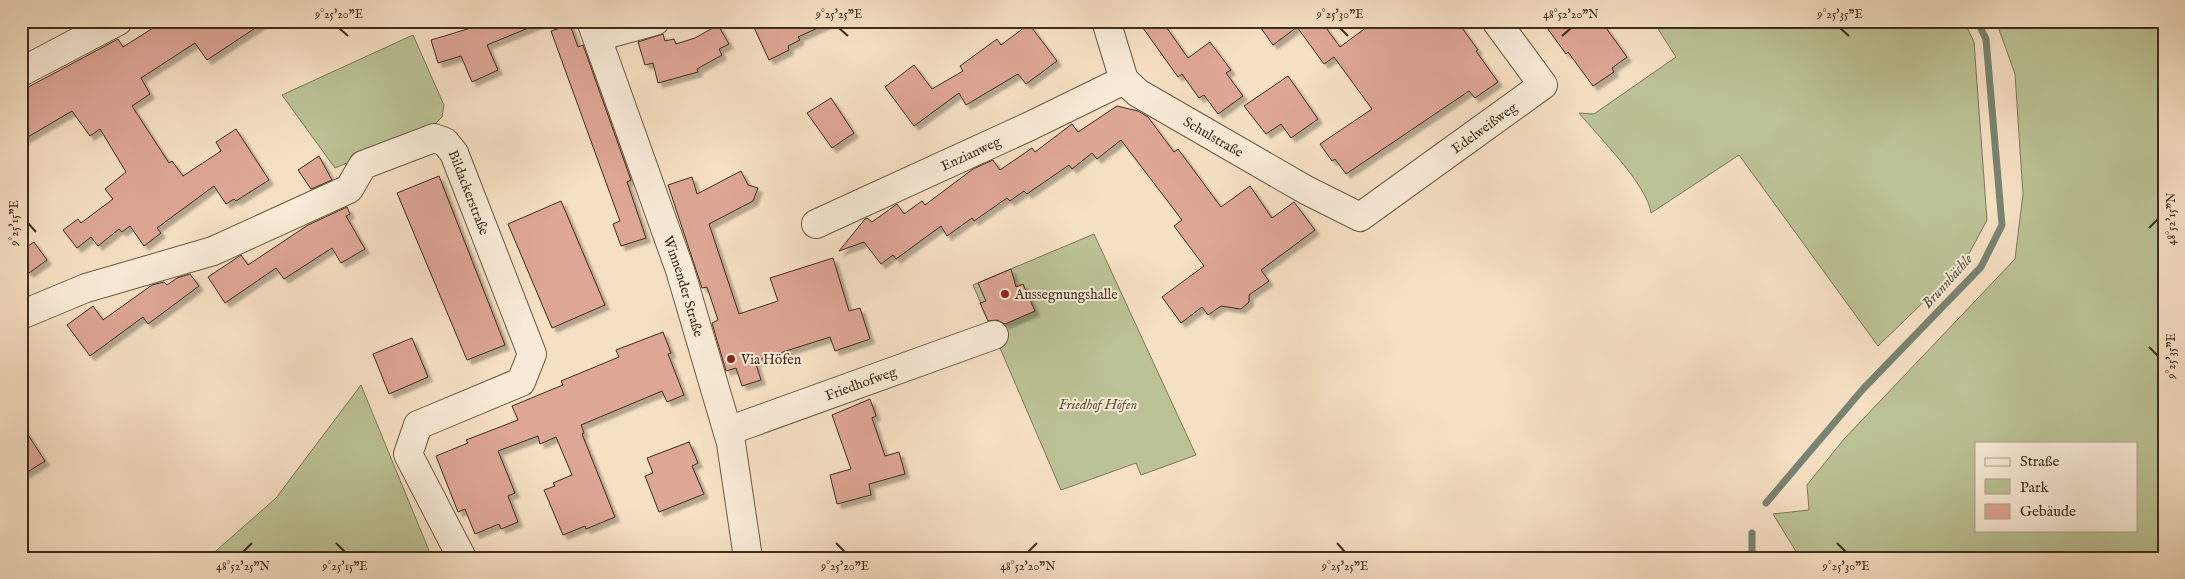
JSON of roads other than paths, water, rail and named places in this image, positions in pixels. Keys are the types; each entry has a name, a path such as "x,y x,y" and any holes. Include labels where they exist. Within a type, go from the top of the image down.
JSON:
{"street":[{"path":"21,72 118,21"},
{"path":"594,29 655,21"},
{"path":"1106,21 1124,80"},
{"name":"Edelweißweg","path":"1360,217 1543,85 1496,21"},
{"name":"Winnender Straße","path":"594,29 680,270 728,431 748,558"},
{"name":"Schulstraße","path":"1124,80 1138,93 1300,186 1360,217"},
{"name":"Enzianweg","path":"816,224 1030,126 1124,80"},
{"name":"Bildackerstraße","path":"21,315 86,288 213,251 349,189 363,165 434,138 445,142 454,152 532,354 521,382 418,425 408,454 462,558"},
{"name":"Friedhofweg","path":"728,431 994,335"}],"waterway":[{"name":"Brunnbächle","path":"1766,503 1863,389 1981,267 2002,225 1986,39 1977,21"},
{"name":"Brunnbächle","path":"1752,533 1752,558"}],"place":[{"name":"Aussegnungshalle","path":"1005,294"},
{"name":"Via Höfen","path":"731,359"}],"park label":[{"name":"Friedhof Höfen","path":"1098,404"}]}
